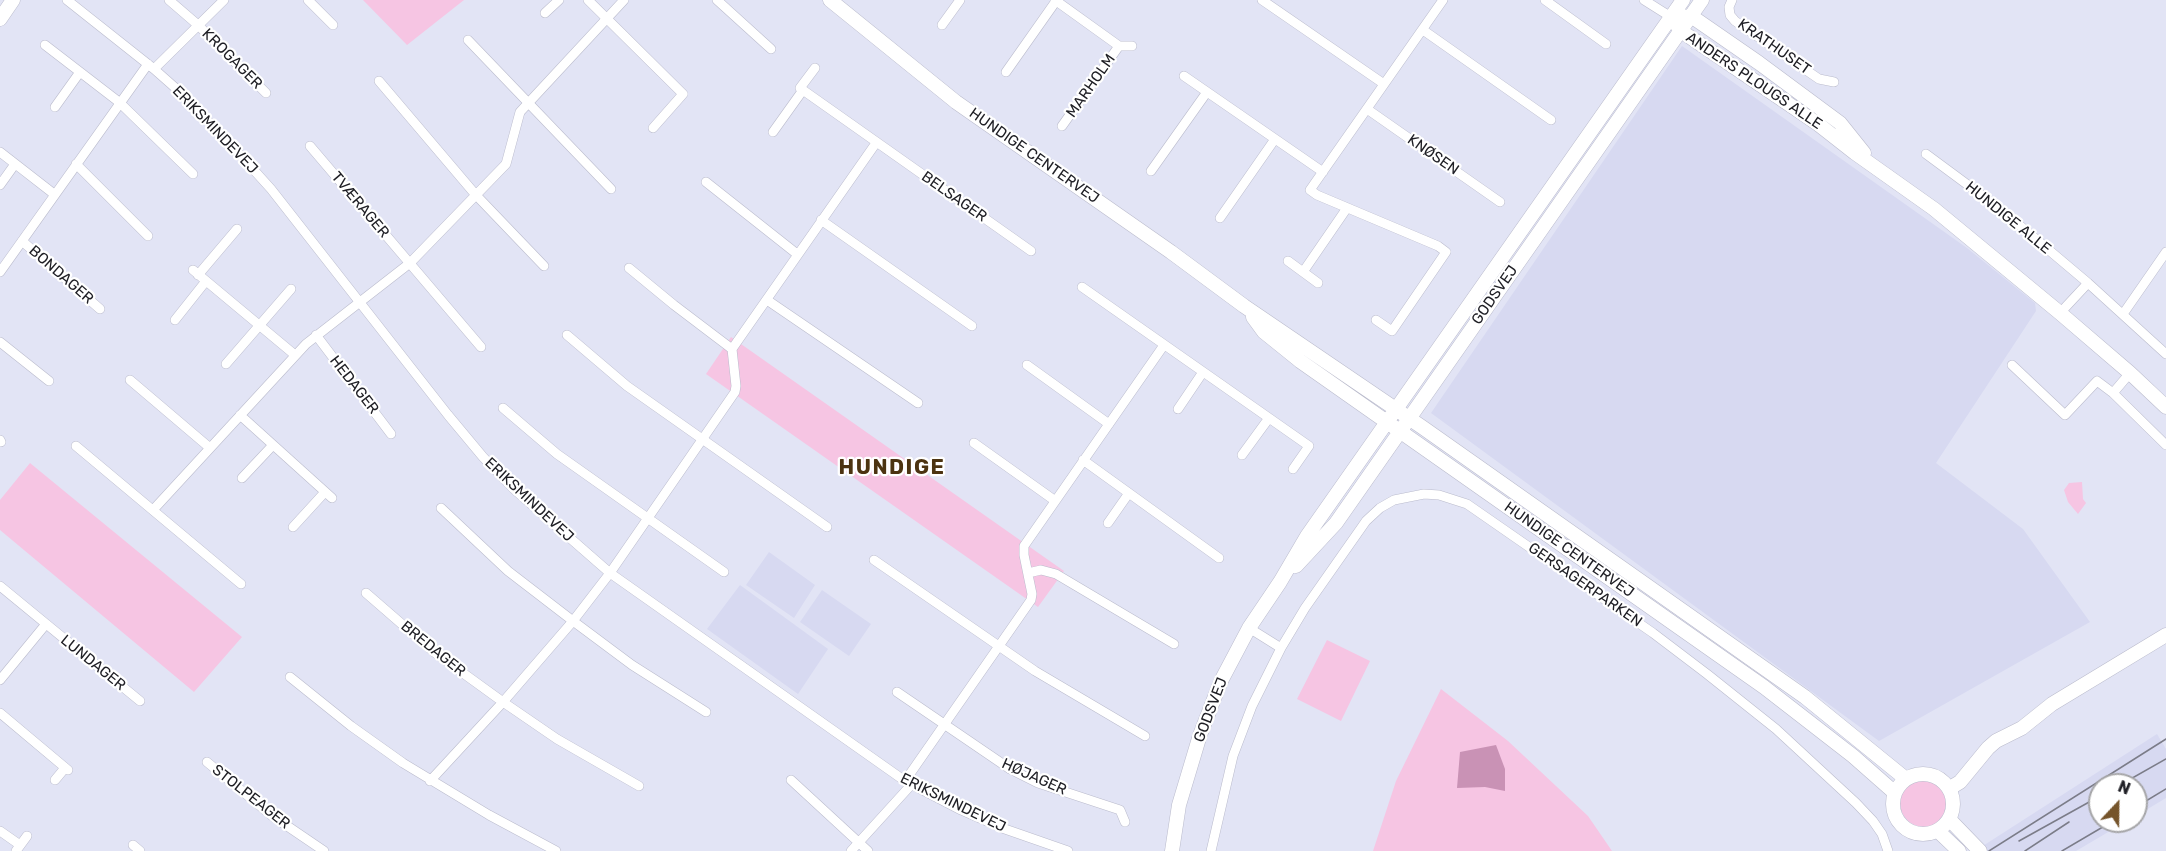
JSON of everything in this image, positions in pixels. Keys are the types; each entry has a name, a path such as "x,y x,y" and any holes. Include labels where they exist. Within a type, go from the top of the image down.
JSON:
{"street":[{"path":"0,19 14,0"},
{"name":"ERIKSMINDEVEJ","path":"67,0 151,66 180,92 248,163 483,456 515,490 610,573 908,783 1002,828 1068,851"},
{"name":"KROGAGER","path":"169,0 198,25 266,93"},
{"name":"KROGAGER","path":"151,66 224,0"},
{"path":"309,0 333,25"},
{"path":"545,13 559,0"},
{"path":"588,0 683,94 653,128"},
{"path":"153,510 295,355 316,335 410,263 506,164 518,117 527,104 624,0"},
{"path":"717,0 771,49"},
{"name":"HUNDIGE CENTERVEJ","path":"830,0 956,102 1805,697 1906,779"},
{"path":"942,26 960,0"},
{"name":"MARHOLM","path":"1005,72 1055,0 1119,46 1132,46"},
{"path":"1262,0 1384,84"},
{"path":"1376,320 1392,331 1450,250 1347,208 1310,190 1443,0"},
{"path":"1545,0 1606,44"},
{"path":"1644,0 1671,17"},
{"name":"GODSVEJ","path":"1172,851 1179,806 1200,735 1221,681 1249,628 1307,536 1683,0"},
{"name":"GODSVEJ","path":"1280,582 1336,524 1702,0"},
{"name":"KRATHUSET","path":"1732,0 1729,7 1730,15 1735,21 1819,79 1834,82"},
{"name":"ANDERS PLOUGS ALLE","path":"1671,17 1691,16 1759,63 1840,123 1877,167"},
{"name":"ANDERS PLOUGS ALLE","path":"1671,17 1681,31 1818,123 1987,251 2130,373 2166,407"},
{"path":"1423,30 1551,120"},
{"path":"468,40 611,189"},
{"path":"45,45 119,102 193,174"},
{"name":"MARHOLM","path":"1062,126 1119,46"},
{"name":"BONDAGER","path":"0,272 119,102 151,66"},
{"path":"773,132 803,90 800,88 815,68"},
{"path":"55,107 80,72"},
{"path":"1184,76 1323,172"},
{"path":"379,81 475,194 544,266"},
{"name":"BELSAGER","path":"803,90 1031,251"},
{"path":"1151,171 1207,92"},
{"name":"KNØSEN","path":"1367,109 1500,202"},
{"path":"1220,218 1275,139"},
{"path":"430,781 503,702 573,621 610,573 735,392 732,349 876,143"},
{"name":"TVÆRAGER","path":"310,146 481,347"},
{"path":"0,152 54,194"},
{"name":"HUNDIGE ALLE","path":"1926,154 1999,208 2088,283 2166,354"},
{"path":"0,185 15,164"},
{"path":"76,164 148,236"},
{"path":"706,182 797,254"},
{"path":"1303,272 1347,208"},
{"path":"821,220 972,326"},
{"path":"237,229 195,273 295,355"},
{"name":"BONDAGER","path":"22,241 100,309"},
{"path":"2123,314 2166,252"},
{"path":"1288,261 1318,283"},
{"path":"629,268 732,349"},
{"path":"175,320 206,281"},
{"path":"2060,313 2088,283"},
{"path":"1082,287 1309,446 1293,469"},
{"path":"226,364 291,289"},
{"path":"767,300 918,403"},
{"name":"HUNDIGE CENTERVEJ","path":"1244,306 1264,332 1300,361 1764,687 1853,756 1895,793"},
{"name":"HEDAGER","path":"316,335 391,434"},
{"path":"567,335 627,386 827,527"},
{"path":"0,342 49,381"},
{"path":"851,851 908,783 944,725 1032,597 1024,546 1164,345"},
{"path":"1026,365 1109,424"},
{"path":"2012,365 2065,415 2097,381 2113,393 2166,445"},
{"path":"1178,410 1203,372"},
{"path":"2113,393 2130,373"},
{"path":"130,380 210,448"},
{"path":"503,408 557,454 724,572"},
{"path":"240,415 328,495 293,527"},
{"path":"1242,455 1269,418"},
{"path":"974,443 1054,500"},
{"path":"242,478 273,445"},
{"path":"75,446 241,584"},
{"path":"1083,460 1219,558"},
{"path":"1108,523 1129,493"},
{"name":"GERSAGERPARKEN","path":"1211,851 1233,756 1252,706 1281,648 1305,608 1366,521 1380,508 1408,496 1424,494 1439,495 1467,504 1653,633 1742,701 1818,766 1873,820 1882,834 1888,851"},
{"path":"441,508 508,571 632,665 706,712"},
{"path":"874,560 1035,671 1145,736"},
{"path":"1028,573 1041,570 1056,574 1174,644"},
{"name":"LUNDAGER","path":"0,586 140,701"},
{"name":"BREDAGER","path":"366,592 434,652 503,702 557,739 639,786"},
{"name":"LUNDAGER","path":"0,680 46,624"},
{"path":"1249,628 1281,648"},
{"path":"1950,788 1972,770 1988,748 2022,728 2038,713 2166,634"},
{"path":"290,677 351,726 430,781 556,851"},
{"name":"HØJAGER","path":"897,692 1010,769 1038,783 1120,810 1125,822"},
{"path":"0,713 66,769 55,780"},
{"name":"STOLPEAGER","path":"207,762 271,815 324,851"},
{"path":"1928,774 1940,778 1950,788 1954,804 1950,820 1938,831 1920,835 1903,827 1893,812 1895,793 1906,779 1928,774"},
{"path":"791,780 868,851"},
{"path":"1950,820 1980,851"},
{"path":"0,831 18,848 27,836"},
{"path":"1938,831 1955,846"}],"shaded area":[{"path":"363,0 464,0 407,45"},
{"path":"1682,46 1967,248 2035,303 2036,311 1936,463 2023,529 2090,622 1879,741 1431,413"},
{"path":"731,337 1064,571 1038,607 706,374"},
{"path":"30,463 242,637 194,692 0,530 0,500"},
{"path":"2082,482 2083,499 2086,503 2078,514 2068,502 2064,490 2069,483"},
{"path":"769,552 815,585 794,618 746,585"},
{"path":"740,585 828,649 798,694 707,629"},
{"path":"822,590 871,624 849,656 800,622"},
{"path":"1327,640 1370,661 1341,721 1297,699"},
{"path":"1441,689 1508,741 1588,816 1612,851 1373,851 1396,781"},
{"path":"2157,734 2166,749 2166,798 2148,809 2148,773 2096,773"},
{"path":"1496,745 1505,769 1505,791 1485,787 1457,788 1460,752"},
{"path":"2088,778 2088,833 2107,833 2076,851 1975,851"},
{"path":"1919,779 1929,779 1944,789 1948,803 1947,812 1938,823 1929,827 1919,827 1904,817 1900,808 1900,798 1910,783"}],"tram line":[{"path":"1989,851 2166,739"},
{"path":"2141,773 2166,759"},
{"path":"2148,800 2166,789"},
{"path":"2019,841 2088,803"},
{"path":"2025,851 2069,822"},
{"path":"2062,851 2093,833"}],"district":[{"name":"HUNDIGE","path":"892,468"}]}
